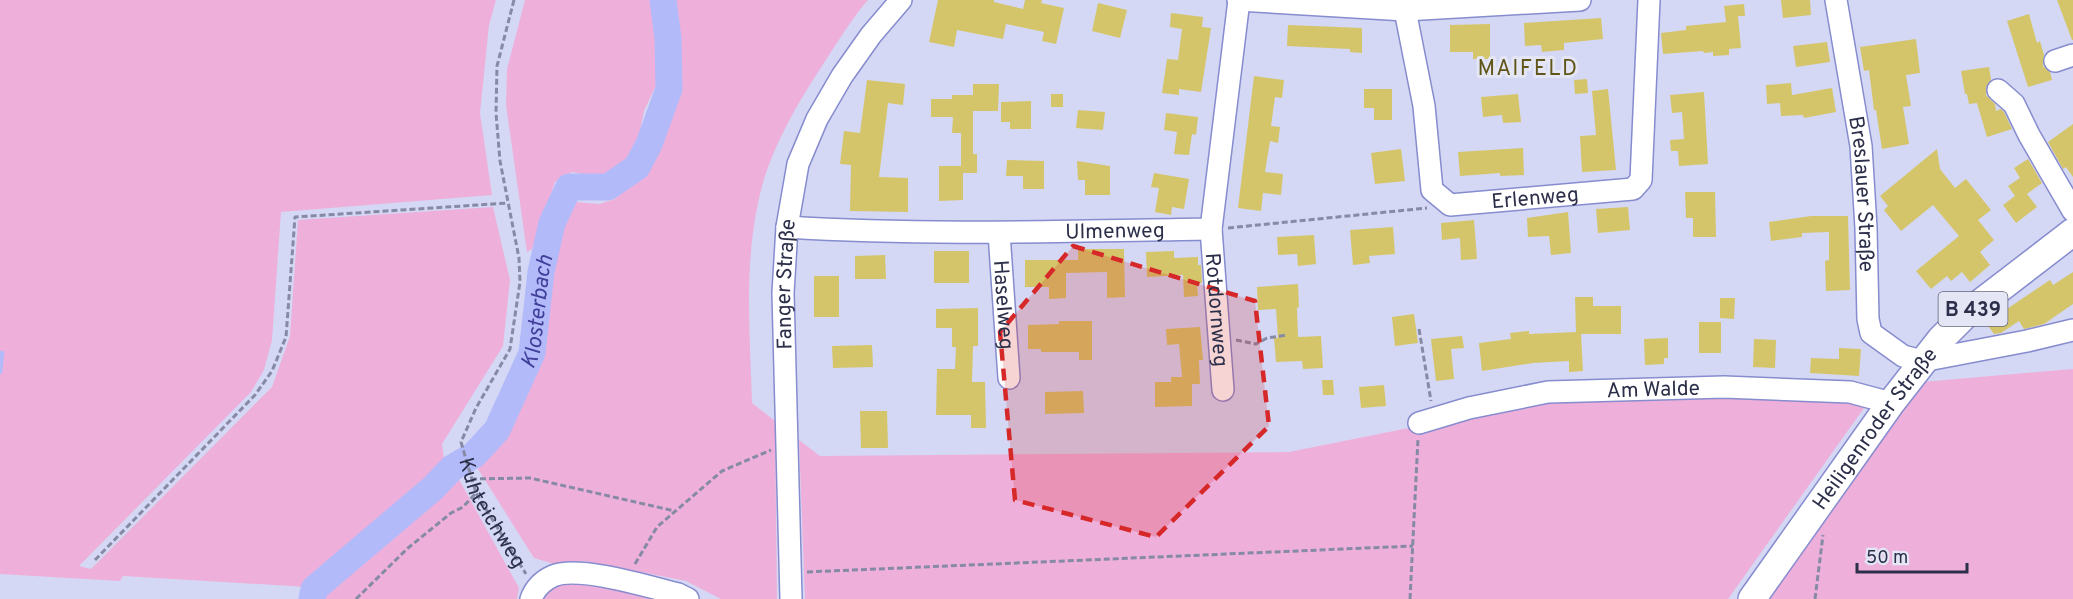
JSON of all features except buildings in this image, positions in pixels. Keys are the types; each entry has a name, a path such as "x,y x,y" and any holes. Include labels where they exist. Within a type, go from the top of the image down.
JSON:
{"main road":[{"name":"Heiligenroder Straße","path":"1752,599 1922,361 1965,315 2073,232"}],"street":[{"name":"Fanger Straße","path":"791,599 783,293 787,227 798,164 817,119 842,76 871,35 901,0"},
{"path":"1211,230 1239,0 1364,3 1406,10 1580,0"},
{"name":"Erlenweg","path":"1450,205 1633,189 1641,180 1649,0"},
{"name":"Breslauer Straße","path":"1836,0 1861,146 1869,326 1871,333 1903,356 1922,361"},
{"path":"1406,10 1424,106 1432,190 1450,205"},
{"path":"1998,90 2014,104 2029,135 2073,211"},
{"name":"Ulmenweg","path":"787,227 851,231 999,233 1211,230"},
{"name":"Rotdornweg","path":"1211,230 1223,390"},
{"name":"Haselweg","path":"999,233 1009,378"},
{"path":"1922,361 2073,330"},
{"name":"Am Walde","path":"1426,420 1469,408 1548,392 1724,387 1850,392 1891,403"},
{"name":"Kuhteichweg","path":"533,594 553,575 578,572 678,594 688,599"}],"path":[{"name":"Kuhteichweg","path":"514,0 497,66 496,113 500,161 519,258 520,282 510,349 476,408 461,442 476,493 533,594"},
{"path":"95,560 255,395 272,371 286,337 295,217 508,203"},
{"path":"1211,230 1450,205"},
{"path":"1410,599 1426,420 1419,329"},
{"path":"1219,335 1256,344 1267,338 1287,334"},
{"path":"625,581 657,527 675,511 722,471 788,442"},
{"path":"471,479 530,478 675,511"},
{"path":"356,599 408,548 451,513 463,507 476,493"},
{"path":"1815,599 1823,534"},
{"path":"791,572 1413,546"}],"highlighted area":[{"path":"1073,246 1255,301 1269,426 1156,537 1015,500 1000,332"}],"shaded area":[{"path":"0,0 496,0 489,25 480,113 492,195 281,212 272,340 264,370 251,392 79,566 91,569 272,387 290,336 298,220 493,207 510,280 503,346 442,444 445,468 308,587 123,576 120,581 0,574"},
{"path":"525,0 653,0 658,32 658,81 644,111 638,140 624,164 605,178 572,172 555,182 532,249 527,252 506,105 507,69"},
{"path":"669,0 868,0 808,87 787,124 763,183 754,228 749,278 752,403 775,421 777,599 721,599 686,581 585,561 554,564 534,558 478,469 520,398 536,359 546,320 547,284 552,259 558,239 576,202 599,204 615,199 649,165 657,151 663,121 675,99 676,80"},
{"path":"2073,369 2073,599 1767,599 1922,382"},
{"path":"1727,393 1850,398 1864,408 1728,599 805,599 799,440 820,456 1289,452 1543,401"},
{"path":"456,474 519,588 517,599 315,599 316,591"},
{"path":"573,578 670,599 539,599 546,590"}],"waterway":[{"name":"Klosterbach","path":"312,599 314,589 433,488 452,468 474,455 497,430 532,353 541,272 552,223 569,187 608,187 637,167 649,144 669,89 668,38 663,0"},
{"path":"0,372 2,353"}],"district":[{"name":"MAIFELD","path":"1528,67"}]}
